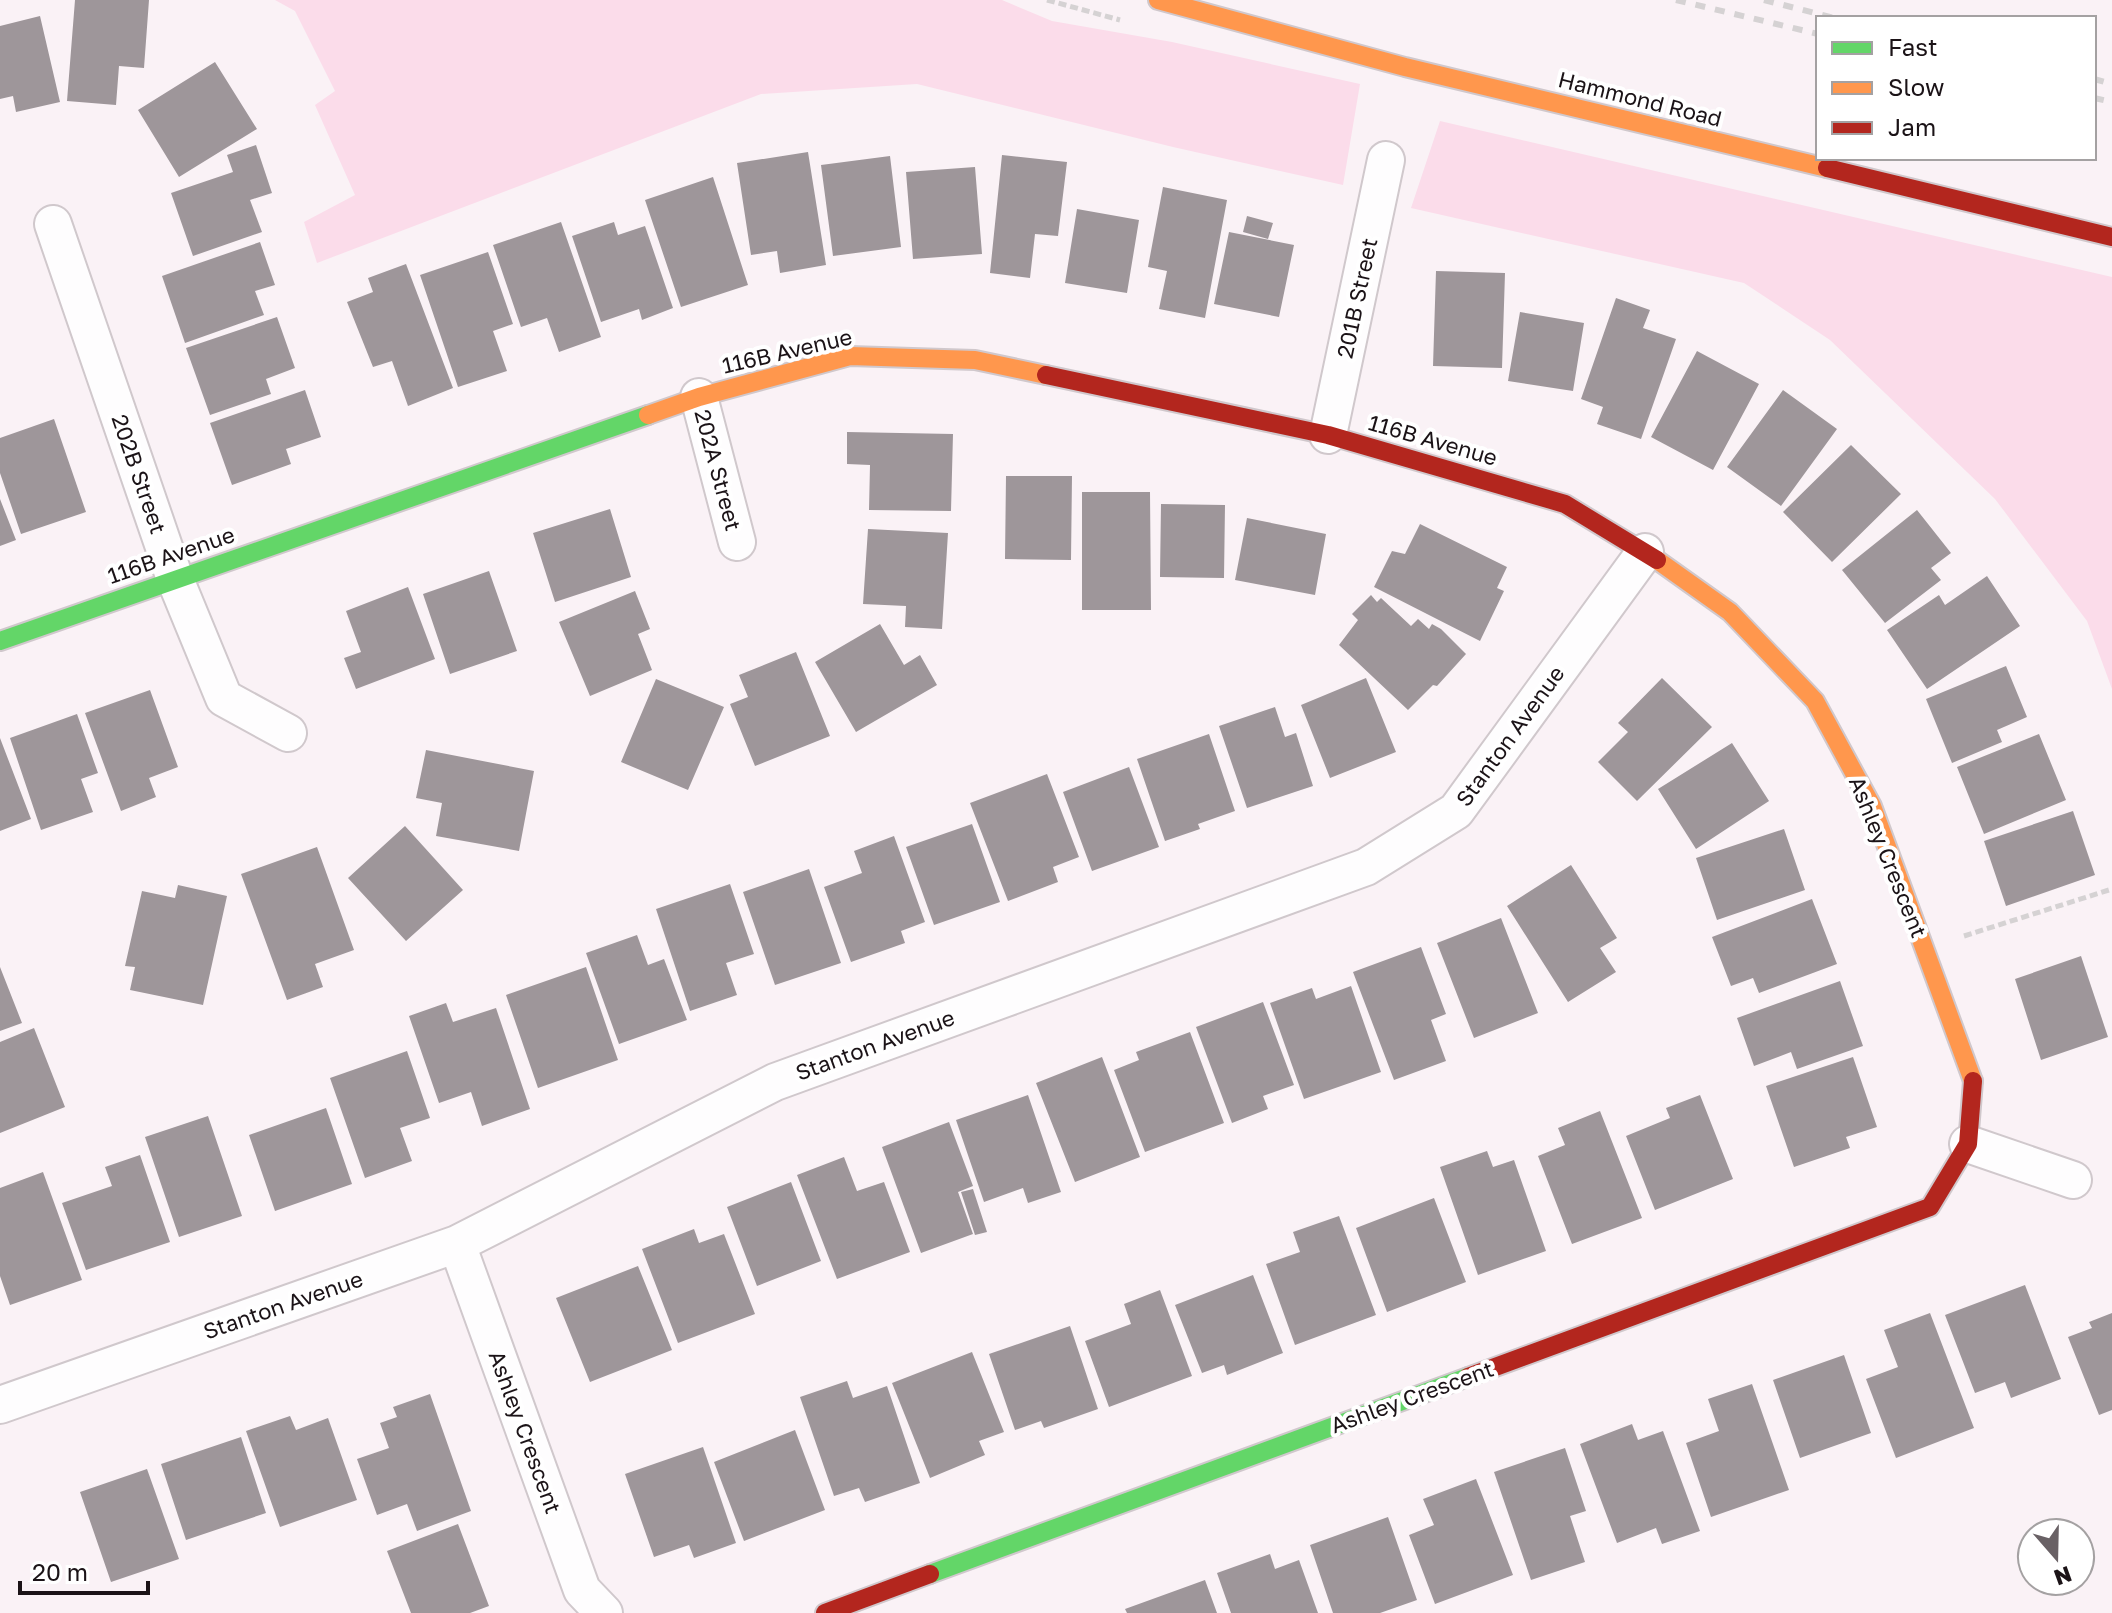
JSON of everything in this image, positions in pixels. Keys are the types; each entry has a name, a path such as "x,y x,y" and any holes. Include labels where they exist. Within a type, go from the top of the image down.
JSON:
{"street":[{"name":"Hammond Road","path":"1158,0 1405,67 2112,237"},
{"name":"201B Street","path":"1328,435 1386,160"},
{"name":"202B Street","path":"53,224 175,579 224,698 288,733"},
{"name":"116B Avenue","path":"0,641 699,397 850,356 975,360 1328,435 1565,504 1645,552"},
{"name":"202A Street","path":"699,397 737,542"},
{"name":"Ashley Crescent","path":"825,1613 1930,1207 1968,1144 1973,1078 1872,806 1815,701 1730,612 1645,552"},
{"name":"Stanton Avenue","path":"0,1405 457,1244 775,1082 1366,867 1456,811 1645,552"},
{"path":"1968,1144 2073,1180"},
{"name":"Ashley Crescent","path":"457,1244 582,1590 604,1613"}],"path":[{"path":"1925,950 2112,889"}],"shaded area":[{"path":"275,0 1002,0 1052,21 1172,42 1360,84 1343,185 917,84 761,94 317,263 304,222 355,195 315,105 335,91 295,11"},
{"path":"1440,121 2112,277 2112,689 2087,621 1995,499 1830,340 1744,283 1411,208"}],"building":[{"path":"75,0 149,0 144,68 119,66 116,105 67,101"},
{"path":"40,16 60,102 16,112 13,96 0,99 0,26"},
{"path":"215,62 257,129 179,177 138,110"},
{"path":"256,145 272,193 250,200 262,232 193,256 171,193 233,172 227,155"},
{"path":"808,152 826,265 780,273 777,251 751,255 737,163"},
{"path":"1002,155 1067,162 1058,236 1035,234 1030,278 990,273"},
{"path":"890,156 901,247 833,256 821,165"},
{"path":"975,167 982,254 913,259 906,172"},
{"path":"713,177 748,285 681,307 645,200"},
{"path":"1163,187 1227,200 1205,318 1159,309 1167,271 1148,267"},
{"path":"1077,209 1139,220 1127,293 1065,283"},
{"path":"1247,216 1273,223 1268,239 1243,232"},
{"path":"561,222 601,337 559,352 547,318 521,327 493,245"},
{"path":"614,222 618,235 645,226 673,308 642,320 639,309 601,322 572,236"},
{"path":"1229,232 1294,245 1279,317 1214,304"},
{"path":"260,242 275,285 255,291 264,315 185,343 162,276"},
{"path":"488,252 513,324 493,331 507,371 458,387 420,275"},
{"path":"406,264 453,388 408,406 392,361 373,367 347,302 373,292 368,278"},
{"path":"1436,271 1505,273 1502,368 1433,366"},
{"path":"1616,298 1650,310 1643,328 1676,339 1641,439 1597,424 1603,407 1581,399"},
{"path":"1520,312 1584,323 1573,391 1508,381"},
{"path":"277,317 295,368 266,379 271,394 210,415 186,348"},
{"path":"1697,351 1759,384 1713,470 1651,437"},
{"path":"305,390 321,437 286,449 291,464 232,485 210,423"},
{"path":"1783,390 1837,429 1781,506 1727,467"},
{"path":"54,419 86,512 21,534 0,473 0,438"},
{"path":"847,432 953,434 951,511 869,510 870,465 847,464"},
{"path":"1851,445 1901,494 1832,562 1783,512"},
{"path":"1006,476 1072,476 1071,560 1005,559"},
{"path":"1082,492 1150,492 1151,610 1082,610"},
{"path":"0,499 16,540 0,546"},
{"path":"1161,504 1225,505 1224,578 1160,577"},
{"path":"610,509 631,577 555,602 533,533"},
{"path":"1917,510 1951,553 1931,568 1941,580 1885,623 1842,570"},
{"path":"1247,518 1326,534 1315,595 1235,580"},
{"path":"1420,524 1507,567 1497,588 1504,591 1480,641 1374,587 1392,551 1405,554"},
{"path":"868,529 948,533 942,629 905,627 906,606 863,604"},
{"path":"489,571 517,651 450,674 423,594"},
{"path":"1987,576 2020,626 1927,689 1887,630 1939,595 1945,605"},
{"path":"408,587 435,659 356,689 344,658 361,652 346,611"},
{"path":"635,591 650,629 638,634 652,670 590,696 559,622"},
{"path":"1371,595 1377,602 1381,598 1411,626 1418,619 1429,629 1432,624 1441,629 1466,654 1437,686 1433,685 1408,710 1339,645 1358,620 1352,614"},
{"path":"880,624 904,665 920,655 937,685 856,732 815,662"},
{"path":"796,652 830,736 755,766 730,704 748,697 739,675"},
{"path":"2006,666 2027,717 1997,730 2002,742 1952,763 1926,699"},
{"path":"1366,678 1396,752 1330,778 1301,705"},
{"path":"1662,678 1712,727 1637,801 1598,762 1628,732 1618,723"},
{"path":"656,679 724,707 688,790 621,762"},
{"path":"150,690 178,767 149,778 156,797 121,811 85,713"},
{"path":"1275,707 1285,737 1296,733 1313,786 1247,808 1219,726"},
{"path":"77,714 98,773 81,779 93,812 41,830 10,738"},
{"path":"1209,734 1235,811 1198,824 1200,829 1165,841 1137,759"},
{"path":"2039,734 2066,800 1984,834 1957,767"},
{"path":"0,738 31,819 0,831"},
{"path":"1732,743 1769,801 1696,849 1658,789"},
{"path":"426,750 534,771 519,851 436,836 442,803 416,798"},
{"path":"1129,767 1159,847 1092,871 1063,792"},
{"path":"1047,774 1079,857 1053,867 1058,882 1008,901 970,803"},
{"path":"2073,811 2095,875 2006,906 1984,841"},
{"path":"972,824 1000,902 934,925 906,847"},
{"path":"405,826 463,890 406,941 348,878"},
{"path":"1784,829 1805,890 1717,920 1696,858"},
{"path":"894,836 925,922 901,931 905,943 851,962 824,887 862,873 854,851"},
{"path":"317,847 354,950 315,964 323,987 287,1000 241,874"},
{"path":"1571,865 1617,938 1600,948 1616,972 1568,1002 1507,906"},
{"path":"809,869 841,963 775,985 743,892"},
{"path":"730,884 754,954 726,963 737,995 690,1011 656,909"},
{"path":"178,885 227,896 203,1005 130,990 135,967 125,966 142,891 175,898"},
{"path":"1812,899 1837,964 1759,993 1753,978 1731,986 1712,937"},
{"path":"1501,918 1538,1013 1474,1038 1437,943"},
{"path":"637,935 648,965 664,959 687,1020 619,1044 586,953"},
{"path":"1421,947 1446,1014 1431,1020 1446,1061 1394,1080 1353,972"},
{"path":"2081,956 2108,1037 2041,1060 2015,979"},
{"path":"0,967 22,1023 0,1031"},
{"path":"586,967 618,1060 538,1088 506,995"},
{"path":"1840,981 1863,1046 1797,1069 1791,1052 1754,1066 1737,1018"},
{"path":"1351,986 1381,1072 1304,1099 1270,1003 1312,988 1316,999"},
{"path":"1263,1002 1294,1085 1263,1096 1268,1109 1232,1123 1196,1027"},
{"path":"446,1003 453,1022 496,1008 530,1109 482,1126 471,1092 439,1103 409,1016"},
{"path":"34,1028 65,1107 0,1133 0,1042"},
{"path":"1190,1032 1224,1123 1145,1152 1114,1070 1139,1060 1136,1052"},
{"path":"407,1051 430,1118 400,1128 412,1161 365,1178 330,1078"},
{"path":"1102,1057 1140,1157 1075,1182 1036,1083"},
{"path":"1853,1057 1877,1127 1846,1137 1850,1148 1794,1167 1766,1086"},
{"path":"1028,1095 1061,1192 1028,1203 1023,1188 984,1202 956,1120"},
{"path":"1700,1095 1733,1179 1655,1210 1626,1136 1670,1118 1666,1108"},
{"path":"326,1108 352,1184 275,1211 249,1135"},
{"path":"1600,1111 1642,1218 1572,1244 1538,1156 1565,1145 1558,1128"},
{"path":"208,1116 242,1216 179,1237 145,1137"},
{"path":"949,1122 973,1186 958,1192 973,1234 921,1253 882,1147"},
{"path":"1487,1151 1493,1167 1514,1160 1546,1251 1478,1275 1440,1167"},
{"path":"140,1155 170,1242 86,1270 62,1203 112,1186 105,1167"},
{"path":"844,1157 857,1191 884,1182 910,1252 837,1279 797,1175"},
{"path":"43,1172 82,1280 10,1305 0,1276 0,1188"},
{"path":"791,1182 821,1261 757,1286 727,1207"},
{"path":"973,1189 987,1232 975,1235 961,1192"},
{"path":"1434,1198 1466,1282 1387,1312 1356,1228"},
{"path":"1339,1216 1376,1315 1295,1345 1266,1264 1300,1252 1293,1232"},
{"path":"694,1229 699,1243 724,1234 755,1314 678,1343 642,1249"},
{"path":"638,1266 672,1350 590,1382 556,1298"},
{"path":"1253,1275 1283,1353 1227,1375 1224,1365 1202,1373 1175,1305"},
{"path":"2025,1285 2061,1379 2011,1398 2005,1382 1975,1393 1945,1315"},
{"path":"1160,1290 1192,1376 1109,1407 1085,1341 1131,1324 1124,1304"},
{"path":"1930,1313 1974,1428 1896,1458 1866,1379 1898,1367 1884,1330"},
{"path":"2112,1313 2112,1410 2099,1415 2068,1337 2092,1328 2089,1322"},
{"path":"1070,1326 1098,1409 1044,1428 1041,1421 1015,1430 989,1354"},
{"path":"972,1352 1004,1432 979,1441 985,1455 930,1478 892,1383"},
{"path":"1844,1355 1871,1433 1800,1458 1773,1380"},
{"path":"847,1381 853,1398 887,1386 920,1483 865,1502 859,1488 834,1496 800,1397"},
{"path":"1752,1384 1789,1490 1711,1517 1686,1443 1719,1431 1708,1399"},
{"path":"430,1394 471,1511 417,1531 407,1504 377,1515 357,1459 389,1448 380,1423 397,1417 393,1407"},
{"path":"290,1416 296,1430 328,1418 357,1500 280,1527 246,1431"},
{"path":"1632,1424 1638,1440 1663,1431 1700,1531 1662,1544 1656,1528 1617,1543 1580,1444"},
{"path":"795,1430 825,1510 744,1541 714,1462"},
{"path":"241,1437 266,1513 186,1540 161,1464"},
{"path":"703,1447 736,1543 694,1558 689,1545 654,1557 625,1474"},
{"path":"1565,1448 1586,1511 1570,1516 1585,1562 1531,1580 1494,1472"},
{"path":"147,1469 179,1559 111,1582 80,1492"},
{"path":"1476,1479 1513,1575 1435,1604 1409,1535 1434,1525 1423,1499"},
{"path":"1388,1517 1417,1600 1380,1613 1333,1613 1310,1545"},
{"path":"458,1524 489,1606 470,1613 411,1613 387,1551"},
{"path":"1270,1554 1275,1569 1299,1560 1318,1613 1231,1613 1217,1573"},
{"path":"1205,1580 1217,1613 1127,1613 1125,1609"}],"railway":[{"path":"1676,0 1816,34"},
{"path":"1764,0 1826,16"},
{"path":"2096,80 2112,84"},
{"path":"2096,98 2112,102"}],"traffic: fast":[{"path":"0,641 648,415"},
{"path":"930,1574 1468,1377"}],"traffic: slow":[{"path":"1158,0 1405,67 1827,168"},
{"path":"648,415 699,397 850,356 975,360 1046,375"},
{"path":"1657,560 1730,612 1815,701 1872,806 1973,1081"}],"traffic: jam":[{"path":"1827,168 2112,237"},
{"path":"1046,375 1328,435 1565,504 1657,560"},
{"path":"1468,1377 1930,1207 1968,1144 1973,1081"},
{"path":"825,1613 930,1574"}]}
